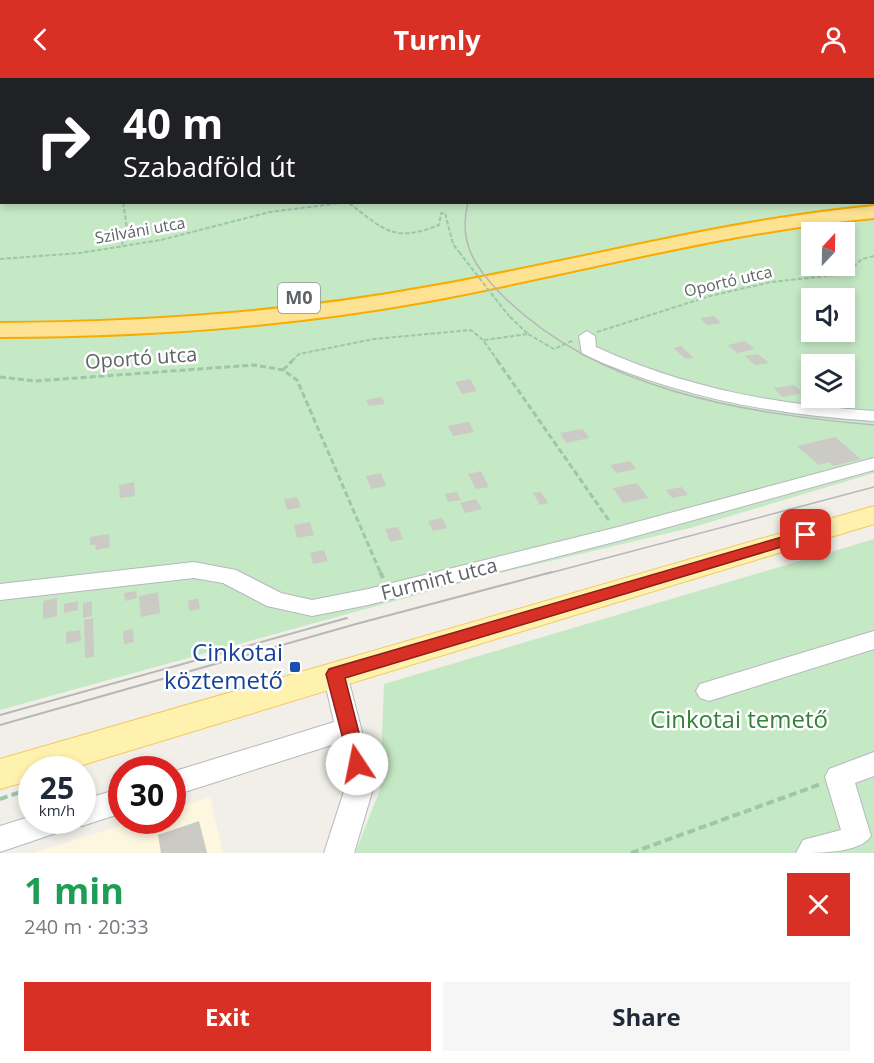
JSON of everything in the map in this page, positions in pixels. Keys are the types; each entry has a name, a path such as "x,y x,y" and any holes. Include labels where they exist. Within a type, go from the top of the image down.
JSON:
{"highway":[{"name":"M0","path":"0,314 181,310 326,295 419,281 698,223 836,204"},
{"name":"M0","path":"0,330 178,325 328,311 430,294 753,227 874,212"}],"main road":[{"path":"0,774 874,514"}],"street":[{"path":"587,336 588,350 633,370 672,383 769,406 874,417"},
{"name":"Furmint utca","path":"0,592 194,570 228,576 275,600 312,608 618,534 874,464"},
{"path":"709,691 874,640"},
{"path":"335,674 350,728 361,782 345,841 339,853"},
{"path":"186,780 350,728"},
{"path":"811,853 813,850 843,844 857,836 839,777 874,764"},
{"path":"0,839 18,833"}],"path":[{"path":"122,245 127,228 123,204"},
{"name":"Szilváni utca","path":"2,259 70,254 161,240 270,212 330,204"},
{"path":"351,204 392,234 430,229 439,225 441,213 446,213 453,244 509,316 528,334"},
{"name":"Oportó utca","path":"528,334 554,349 711,296 771,282 845,274 862,259 874,256"},
{"path":"389,591 297,381 283,370 299,354 374,339 471,330 483,340 618,534"},
{"path":"483,340 528,334"},
{"name":"Oportó utca","path":"0,377 35,381 255,365 283,370"},
{"path":"631,853 839,777"},
{"path":"0,799 18,793"}],"shaded area":[{"path":"210,797 223,853 34,853 108,830 108,834 186,834 186,805"}],"green space":[{"path":"0,204 874,204 874,473 690,528 478,578 0,710"},
{"name":"Cinkotai temető","path":"874,539 874,853 355,853 380,790 384,684"}],"building":[{"path":"714,316 721,323 707,325 700,318"},
{"path":"745,341 755,349 737,353 728,345"},
{"path":"681,346 694,358 686,359 673,348"},
{"path":"758,354 769,363 755,365 745,356"},
{"path":"470,379 477,391 462,394 455,382"},
{"path":"794,385 801,393 782,397 774,388"},
{"path":"382,397 385,404 369,406 366,400"},
{"path":"469,422 474,432 453,436 448,426"},
{"path":"583,429 589,438 566,443 560,433"},
{"path":"835,437 861,459 833,466 829,462 819,465 797,446"},
{"path":"630,461 636,469 616,473 610,465"},
{"path":"481,471 489,487 476,489 468,474"},
{"path":"381,473 386,486 371,489 366,476"},
{"path":"134,482 135,496 120,498 119,485"},
{"path":"637,483 648,498 623,503 613,488"},
{"path":"682,487 688,495 672,498 666,490"},
{"path":"457,492 461,500 448,502 445,494"},
{"path":"541,492 548,503 540,505 533,493"},
{"path":"297,497 301,507 287,510 284,499"},
{"path":"476,499 482,509 465,513 460,503"},
{"path":"442,518 447,528 433,531 428,521"},
{"path":"310,522 314,535 297,538 294,525"},
{"path":"398,527 403,539 390,542 385,529"},
{"path":"109,534 110,547 96,550 95,545 90,545 90,537"},
{"path":"324,550 328,561 313,564 310,553"},
{"path":"136,591 137,598 125,601 124,593"},
{"path":"158,592 160,613 141,617 139,596"},
{"path":"57,598 57,616 43,619 43,601"},
{"path":"198,598 200,609 189,611 188,601"},
{"path":"78,601 78,610 64,613 64,604"},
{"path":"92,601 92,616 83,618 83,603"},
{"path":"93,618 94,657 85,658 84,620"},
{"path":"133,629 134,642 124,644 123,631"},
{"path":"80,630 81,641 66,644 66,632"},
{"path":"199,821 207,853 161,853 158,835 186,834 186,825"}],"tram line":[{"path":"468,204 465,216 467,241 476,264 483,274 502,295 540,328 582,354 627,375 724,404 774,413 874,425"},
{"path":"546,574 874,487"},
{"path":"0,725 356,624 552,572"},
{"path":"0,715 347,618"}],"place":[{"name":"Cinkotai köztemető","path":"295,667"}],"route":[{"path":"357,764 335,674 806,535"}]}
